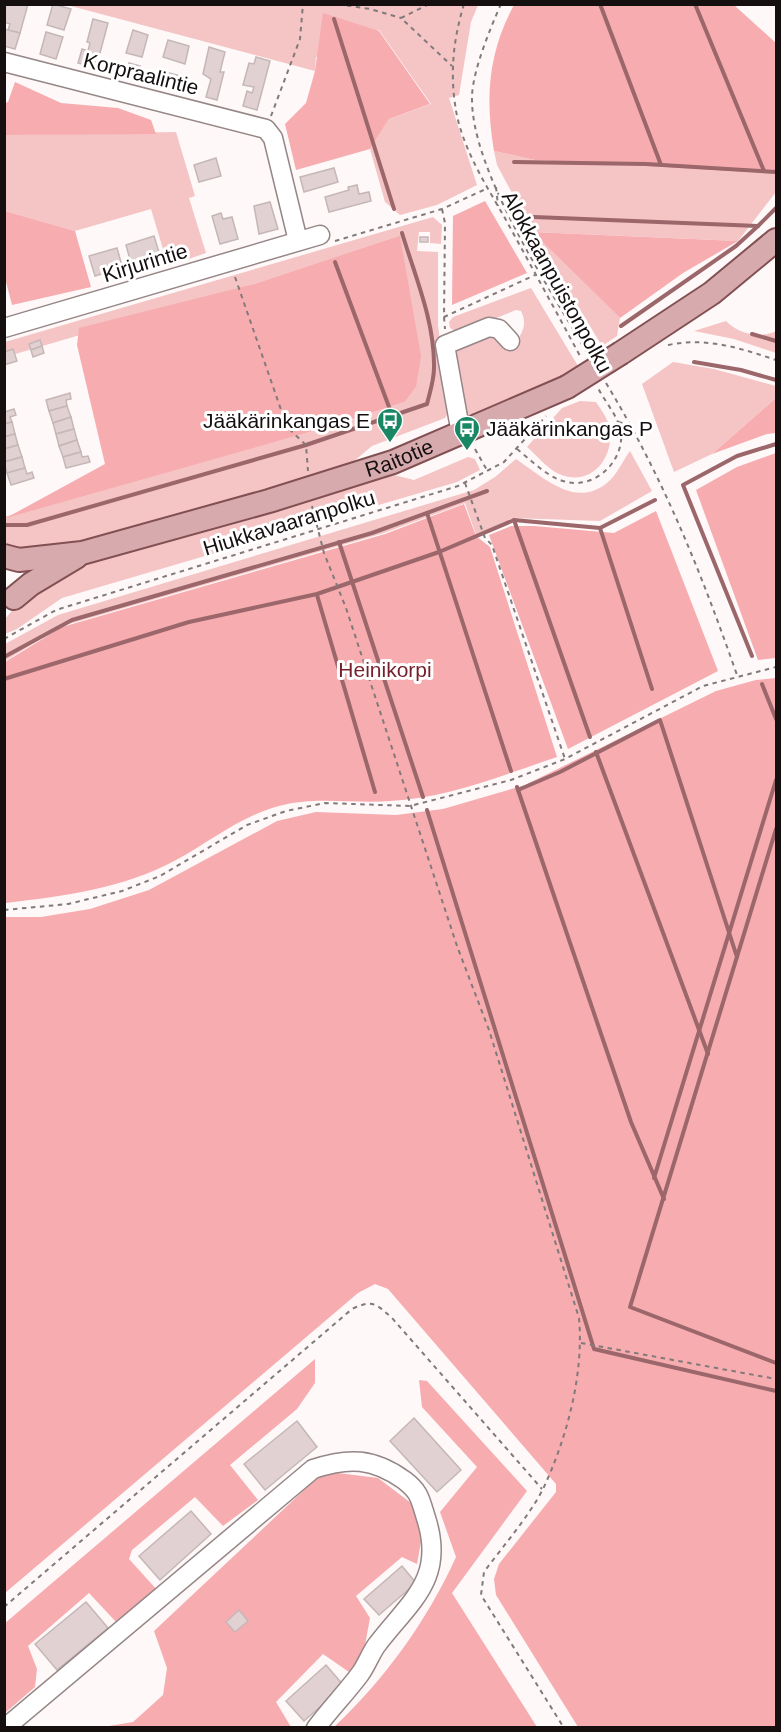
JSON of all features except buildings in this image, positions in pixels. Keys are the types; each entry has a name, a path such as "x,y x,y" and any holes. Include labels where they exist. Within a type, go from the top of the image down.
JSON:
{"main road":[{"name":"Raitotie","path":"4,557 19,560 82,554 468,442 621,354 712,293 777,240"},
{"name":"Raitotie","path":"9,605 31,584 82,554"},
{"name":"Raitotie","path":"4,557 16,575 9,605"}],"street":[{"name":"Korpraalintie","path":"4,62 266,129"},
{"path":"266,129 273,138 298,242"},
{"name":"Kirjurintie","path":"4,328 320,235"},
{"path":"468,442 445,345 489,327 499,329 510,341"},
{"path":"5,1728 314,1469 337,1461 369,1462 392,1472 418,1491 430,1530 431,1564 419,1595 375,1647 361,1673 316,1728"}],"path":[{"path":"266,129 297,50 303,4"},
{"path":"338,4 370,9 401,18 452,66"},
{"path":"401,18 429,4"},
{"name":"Alokkaanpuistonpolku","path":"464,4 454,40 452,66 455,105 462,130 488,188 581,357"},
{"path":"501,4 474,80 472,96 475,129 495,185 509,215 588,354"},
{"path":"495,185 499,208"},
{"path":"421,216 488,188"},
{"path":"442,209 445,223 444,317 536,275"},
{"path":"233,272 287,427 306,445 308,461"},
{"path":"660,348 695,341 730,345 777,360"},
{"path":"600,374 631,425 686,536 737,675"},
{"name":"Alokkaanpuistonpolku","path":"597,387 618,422"},
{"name":"Hiukkavaaranpolku","path":"4,639 56,610 318,531 465,483 488,472 517,449 551,411"},
{"path":"517,449 564,482 586,482 598,477 617,456 621,433 618,422 631,425"},
{"path":"468,442 488,472"},
{"path":"465,483 485,538 492,545 565,759"},
{"path":"321,544 346,608 457,946 489,1030 579,1318 581,1343 565,1431 542,1489 484,1572 481,1595 564,1728"},
{"path":"4,910 68,904 122,891 160,876 247,825 286,811 325,803 410,806 511,780 565,759 703,686 737,675 777,667"},
{"path":"4,1607 352,1309 366,1302 377,1305 392,1318 542,1489"},
{"path":"581,1343 777,1380"}],"shaded area":[{"path":"67,5 478,5 471,22 459,95 449,98 477,185 437,205 400,215 385,202 370,149 389,119 431,104 379,30 316,57 315,71"},
{"path":"176,132 195,196 189,198 206,253 168,266 151,209 75,231 5,211 4,135"},
{"path":"494,151 535,160 776,174 776,192 738,241 534,232 620,318 617,336 602,346 533,232 497,165"},
{"path":"433,217 442,225 441,244 430,243 430,232 419,232 417,251 438,252 438,326 450,410 445,418 372,446 348,466 60,548 32,552 5,545 4,517 327,427 405,402 416,387 400,237 254,284 5,357 5,342"},
{"path":"531,288 578,366 562,376 473,418 463,414 451,355 463,343 492,334 506,350 510,350 524,327 524,322 521,311 516,310 459,333 450,328 449,322 453,317"},
{"path":"726,321 750,334 764,335 776,331 776,353 734,339 694,331"},
{"path":"673,362 714,369 776,386 776,398 712,454 674,472 642,384"},
{"path":"580,401 596,402 608,423 610,442 608,452 597,469 580,477 570,477 550,469 527,447 562,408"},
{"path":"630,451 652,491 600,521 513,518 476,535 465,503 384,533 62,626 5,661 5,644 58,615 474,490 495,477 516,459 560,488 584,493 596,490 608,482"},
{"path":"468,457 475,459 480,470 457,482 62,598 17,629 5,634 5,619 20,601 83,563 375,477 394,475 414,480"}],"green space":[{"path":"514,5 734,5 776,43 776,174 535,160 494,151 490,113 491,76 499,41"},
{"path":"323,13 379,31 430,104 389,119 370,149 296,170 285,124 306,103 315,71"},
{"path":"15,82 61,103 118,108 151,120 156,134 5,135 5,103 8,102"},
{"path":"485,201 527,273 452,305 453,216"},
{"path":"5,211 75,231 91,287 12,305 5,278"},
{"path":"533,232 738,241 683,273 620,318"},
{"path":"400,236 421,356 416,387 405,402 327,427 6,518 105,464 77,345 79,328 254,284"},
{"path":"776,398 776,433 767,434 712,454"},
{"path":"776,453 776,658 758,660 696,490 737,467"},
{"name":"Heinikorpi","path":"464,504 476,536 490,547 557,757 475,785 411,799 375,802 316,801 287,804 247,818 176,860 135,878 92,890 5,903 5,662 62,627 385,534"},
{"path":"656,511 718,671 568,749 489,535 511,526 614,533"},
{"path":"776,678 776,1727 578,1727 496,1595 494,1579 499,1564 556,1492 556,1484 388,1289 375,1284 358,1293 5,1593 5,917 41,917 90,909 149,890 277,821 316,812 396,815 443,809 525,785 716,691 756,680"},
{"path":"315,1359 315,1383 297,1409 230,1465 258,1500 223,1526 195,1497 132,1550 129,1559 158,1591 117,1623 89,1593 28,1646 37,1669 35,1687 5,1713 4,1624"},
{"path":"419,1380 427,1381 527,1491 452,1593 537,1727 334,1727 353,1709 403,1648 432,1604 456,1557 440,1512 477,1467 422,1407"},
{"path":"338,1473 378,1478 411,1503 423,1530 417,1564 402,1557 356,1596 370,1618 363,1656 349,1672 323,1654 276,1702 291,1727 97,1728 133,1722 163,1695 167,1668 154,1631 320,1475"}],"waterway":[{"path":"600,4 661,165"},
{"path":"695,4 764,171"},
{"path":"334,19 394,209"},
{"path":"514,162 646,164 776,172"},
{"path":"534,217 758,226 776,208"},
{"path":"621,326 736,246 758,226"},
{"path":"4,525 27,525 306,445 427,404 434,373 431,334 428,316 402,233"},
{"path":"335,262 392,415"},
{"path":"752,334 776,341"},
{"path":"694,362 741,370 776,380"},
{"path":"752,656 683,485 737,456 776,444"},
{"path":"4,657 72,620 372,533 487,491"},
{"path":"4,679 189,622 317,594 439,552 514,520 600,528 655,500"},
{"path":"427,513 511,771"},
{"path":"514,520 590,737"},
{"path":"600,528 652,689"},
{"path":"339,542 423,797"},
{"path":"317,595 375,792"},
{"path":"762,684 776,719"},
{"path":"518,790 560,772 660,720 737,957"},
{"path":"596,752 708,1054"},
{"path":"654,1178 776,780"},
{"path":"517,787 631,1122 664,1199"},
{"path":"427,810 594,1349 776,1391"},
{"path":"776,829 630,1307 776,1363"}],"place":[{"name":"Jääkärinkangas E","path":"390,444"},
{"name":"Jääkärinkangas P","path":"467,452"}]}
